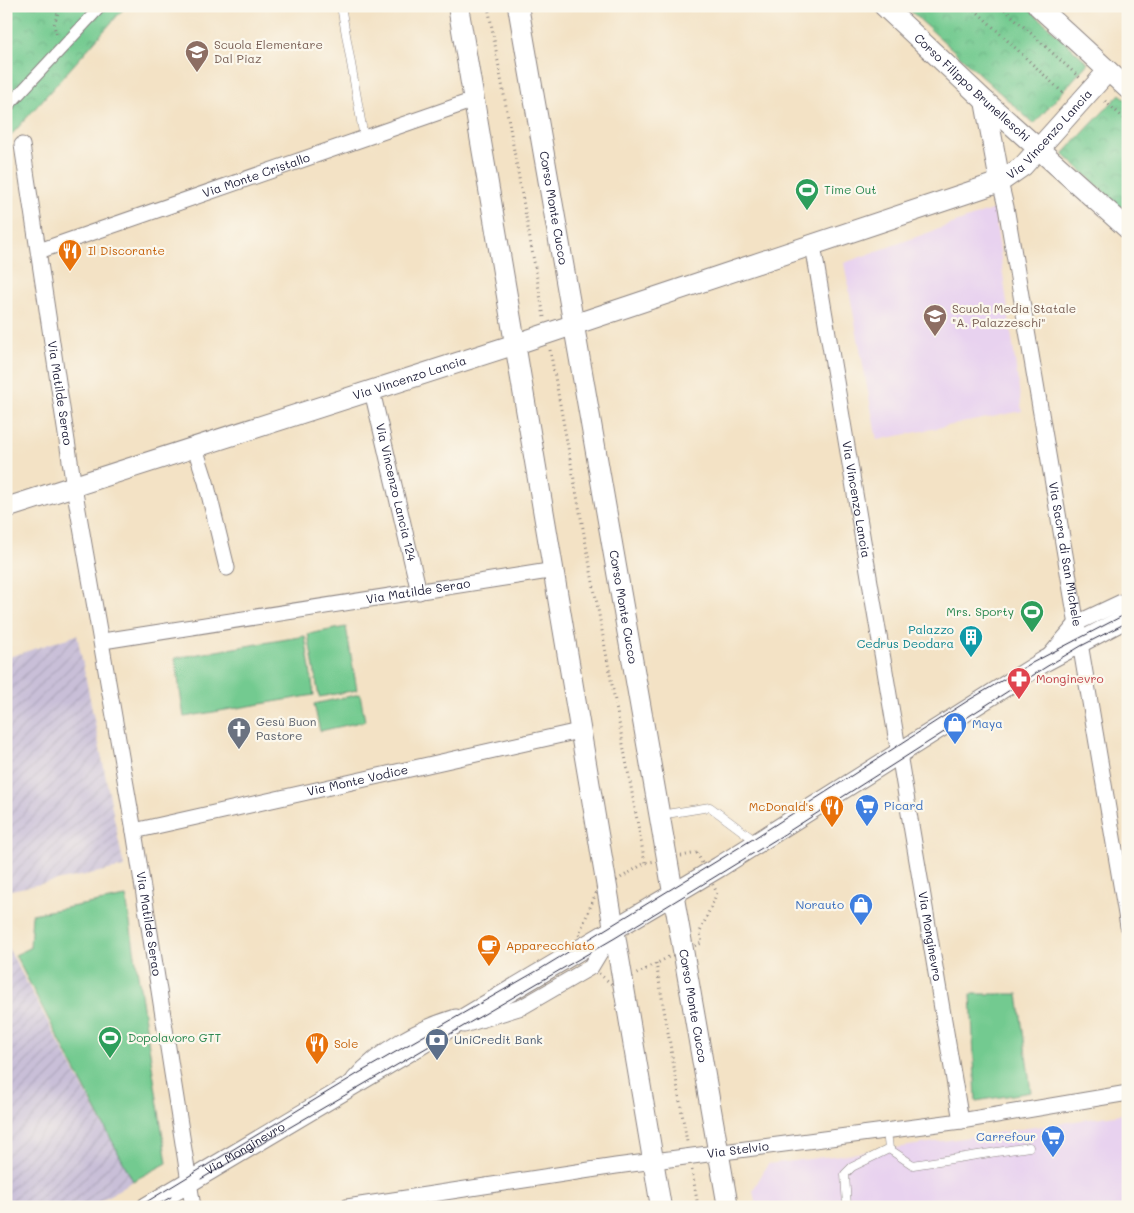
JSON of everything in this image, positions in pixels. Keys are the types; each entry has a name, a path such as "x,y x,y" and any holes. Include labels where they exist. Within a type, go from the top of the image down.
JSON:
{"street":[{"path":"8,103 60,51 101,6"},
{"path":"458,6 555,570 579,731 661,1207"},
{"name":"Corso Monte Cucco","path":"518,6 728,1207"},
{"name":"Corso Filippo Brunelleschi","path":"884,6 985,101 1128,229"},
{"path":"1038,6 1128,89"},
{"name":"Via Vincenzo Lancia","path":"6,508 547,334 1000,182 1024,166 1039,149 1085,83 1108,71"},
{"name":"Via Monte Cristallo","path":"39,251 474,100"},
{"path":"985,101 1000,182"},
{"name":"Via Matilde Serao","path":"22,145 74,487 103,641 192,1207"},
{"name":"Via Sacra di San Michele","path":"1000,182 1079,632 1128,926"},
{"name":"Via Vincenzo Lancia","path":"812,245 900,752"},
{"name":"Via Vincenzo Lancia 124","path":"372,391 419,592"},
{"path":"195,448 206,482 227,568"},
{"name":"Via Matilde Serao","path":"103,641 555,570"},
{"name":"Via Monginevro","path":"147,1207 614,931 758,843 1045,661 1079,632 1128,598"},
{"name":"Via Monginevro","path":"1079,632 1128,617"},
{"name":"Via Monte Vodice","path":"134,831 579,731"},
{"name":"Via Monginevro","path":"900,752 961,1121"},
{"name":"Via Monginevro","path":"450,1028 522,1007 591,967 614,931"},
{"name":"Via Monginevro","path":"343,1090 371,1060 437,1023 486,1006"},
{"name":"Via Stelvio","path":"348,1207 653,1161 690,1158 887,1132 1128,1093"}],"lane":[{"path":"341,6 364,138"},
{"path":"658,815 710,807 758,843"},
{"path":"887,1132 889,1149 913,1165 1029,1147"},
{"path":"847,1207 845,1174 852,1167 889,1149"}],"path":[{"path":"60,6 54,24 60,51"},
{"path":"488,6 645,863"},
{"path":"971,6 1063,93 1068,88"},
{"path":"1001,6 1128,122"},
{"path":"1085,83 1093,58"},
{"path":"1073,82 1085,83"},
{"path":"697,853 717,893 700,932 702,943 682,950 614,986 591,967 579,934 596,893 645,863 666,859 697,853"},
{"path":"656,963 698,1207"}],"shaded area":[{"name":"Scuola Media Statale \"A. Palazzeschi\"","path":"994,209 1022,411 877,440 844,263"},
{"path":"77,635 124,867 6,891 6,658"},
{"path":"6,944 133,1181 90,1207 6,1207"},
{"path":"1128,1113 1128,1207 756,1207 753,1190 768,1164 889,1149"}],"green space":[{"path":"6,6 126,6 6,141"},
{"path":"905,6 1026,6 1088,63 1034,124"},
{"path":"1120,94 1128,101 1128,214 1063,154"},
{"path":"346,627 357,690 319,697 308,634"},
{"path":"305,636 314,695 184,717 175,658"},
{"path":"360,694 365,721 320,731 314,704"},
{"name":"Dopolavoro GTT","path":"126,897 167,1163 133,1181 15,955 30,948 32,914"},
{"path":"971,994 1018,994 1031,1092 976,1101"}],"tram line":[{"path":"138,1207 359,1073 542,968 753,839 969,700 1030,664 1128,613"},
{"path":"201,1179 615,938 775,840 1046,667 1081,646 1128,622"},
{"path":"154,1207 171,1197"}],"place":[{"name":"Scuola Elementare Dal Piaz","path":"197,73"},
{"name":"Time Out","path":"807,211"},
{"name":"Il Discorante","path":"70,272"},
{"name":"Scuola Media Statale \"A. Palazzeschi\"","path":"935,337"},
{"name":"Mrs. Sporty","path":"1032,633"},
{"name":"Palazzo Cedrus Deodara","path":"971,658"},
{"name":"Monginevro","path":"1019,700"},
{"name":"Maya","path":"955,745"},
{"name":"Gesù Buon Pastore","path":"239,750"},
{"name":"Picard","path":"867,827"},
{"name":"McDonald's","path":"832,828"},
{"name":"Norauto","path":"861,926"},
{"name":"Apparecchiato","path":"489,967"},
{"name":"Dopolavoro GTT","path":"110,1059"},
{"name":"UniCredit Bank","path":"437,1061"},
{"name":"Sole","path":"317,1065"},
{"name":"Carrefour","path":"1053,1158"}]}
